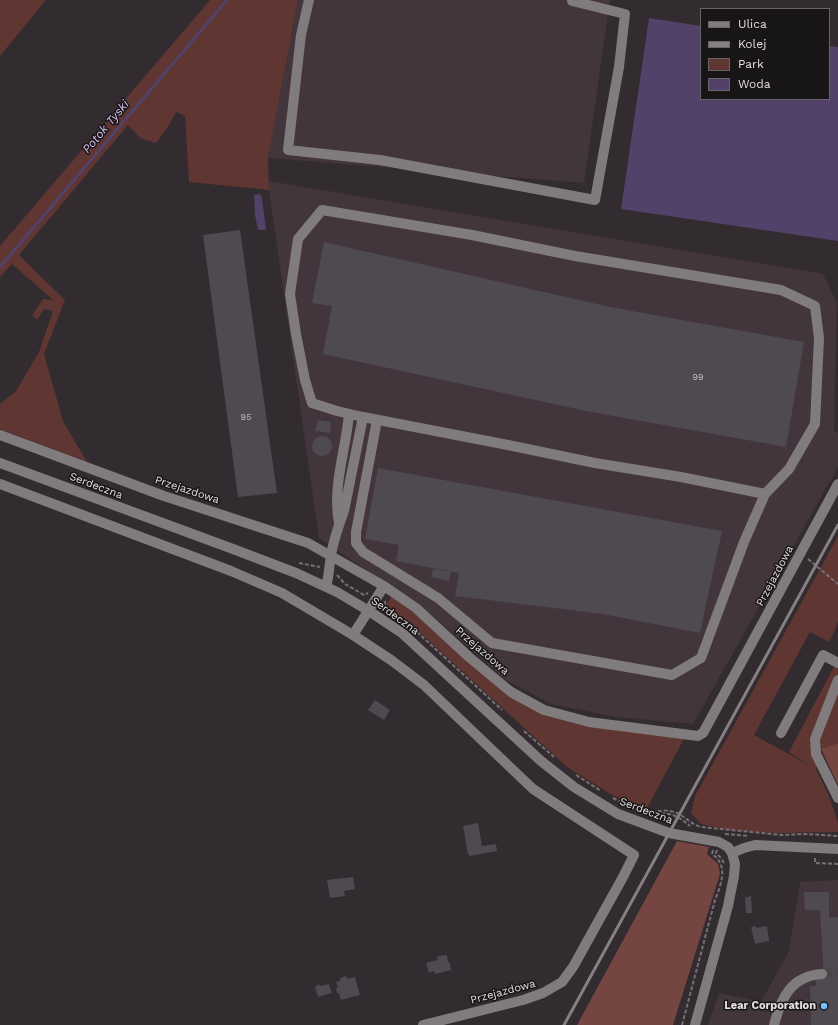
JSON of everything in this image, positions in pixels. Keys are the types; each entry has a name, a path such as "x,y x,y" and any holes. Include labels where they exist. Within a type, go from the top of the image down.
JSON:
{"street":[{"path":"309,0 302,35 288,150 380,160 595,200 619,67 625,14 570,0"},
{"path":"377,420 356,532 356,543 363,552 438,598 492,643 672,675 701,658 744,542 765,494 790,469 815,424 819,338 814,306 781,290 575,256 472,235 322,210 298,239 290,294 305,380 312,403 349,414 377,420 595,463 681,477 765,494"},
{"path":"339,523 337,510 340,464 347,437 349,414"},
{"path":"326,587 331,556 339,523 344,511 363,417"},
{"name":"Przejazdowa","path":"0,436 164,496 308,543 384,586 416,608 469,657 512,692 544,710 589,722 698,736 703,733 838,484"},
{"name":"Serdeczna","path":"0,463 233,549 326,587 369,611 402,633 541,761 574,787 618,814 669,833 717,841"},
{"path":"0,484 260,583 282,593 353,635 384,586"},
{"name":"Przejazdowa","path":"353,635 391,660 424,685 533,789 634,855 573,967 562,982 543,993 523,1000 423,1025"},
{"path":"781,733 823,655 838,663"},
{"path":"838,680 815,740 816,754 838,798"},
{"path":"695,1025 728,906 734,876 735,864 732,853 728,847 717,841"},
{"path":"732,853 755,845 838,849"},
{"path":"774,1025 779,1007 791,986 810,975 822,974"}],"path":[{"path":"801,553 838,584"},
{"path":"717,841 716,853 725,865 726,875 724,886"},
{"path":"682,1025 715,900 721,885 723,874 721,865 712,854 717,841"}],"shaded area":[{"path":"298,0 610,0 584,183 268,158"},
{"path":"269,181 823,274 837,303 834,431 838,433 838,467 693,724 616,717 551,704 506,680 428,612 319,538 269,190"},
{"path":"838,743 838,785 821,749"},
{"path":"677,841 709,847 707,854 718,864 720,874 673,1025 577,1025"},
{"path":"838,880 838,1025 708,1025 719,993 761,1002 789,951 800,882"}],"green space":[{"path":"0,0 46,0 0,56"},
{"path":"210,0 298,0 268,158 269,190 189,182 185,116 176,112 168,127 156,143 140,138 128,125 19,255 65,300 44,354 63,421 87,462 0,429 0,404 16,391 39,352 53,311 44,309 37,320 32,315 43,299 53,300 12,264 0,277 0,246"},
{"path":"838,536 838,622 834,632 829,642 810,632 754,735 809,765 789,752 838,659 838,743 821,749 816,769 829,796 838,822 838,832 773,833 730,830 701,824 691,813 695,796"},
{"path":"392,596 542,712 685,737 646,810 612,795 567,767 415,628 387,608 387,603"}],"water":[{"path":"649,18 700,26 700,100 830,100 830,46 838,47 838,241 621,209"},
{"path":"260,194 262,198 266,230 258,230 255,215 254,195"}],"building":[{"path":"240,230 277,493 238,497 203,235"},
{"path":"324,242 610,307 804,342 786,447 591,412 323,354 332,306 312,303"},
{"path":"318,420 331,422 330,433 315,431"},
{"path":"318,436 326,436 332,442 332,450 326,456 318,456 312,450 312,442"},
{"path":"378,468 722,531 700,633 603,614 455,596 459,573 396,561 399,545 365,539"},
{"path":"433,569 451,572 449,581 431,577"},
{"path":"375,700 390,710 384,720 368,710"},
{"path":"478,823 482,846 496,844 497,851 470,856 468,854 463,826"},
{"path":"353,877 355,889 344,891 345,896 330,898 327,880"},
{"path":"804,892 829,892 829,918 838,917 838,1025 811,1025 810,986 816,986 816,979 824,979 820,910 805,910"},
{"path":"751,896 752,913 746,913 745,897"},
{"path":"756,926 756,928 767,926 769,941 755,944 751,927"},
{"path":"447,955 451,970 435,974 434,971 429,973 426,963 437,960 438,956"},
{"path":"346,976 347,979 355,977 360,995 341,1000 339,993 337,993 336,988 338,987 336,982 341,980 340,978"},
{"path":"319,984 320,986 329,984 332,993 318,997 315,987"}],"waterway":[{"name":"Potok Tyski","path":"0,267 227,0"}],"tunnel":[{"path":"822,974 838,973"}],"railway":[{"path":"564,1025 838,525"}],"place":[{"name":"Lear Corporation","path":"824,1006"}]}
